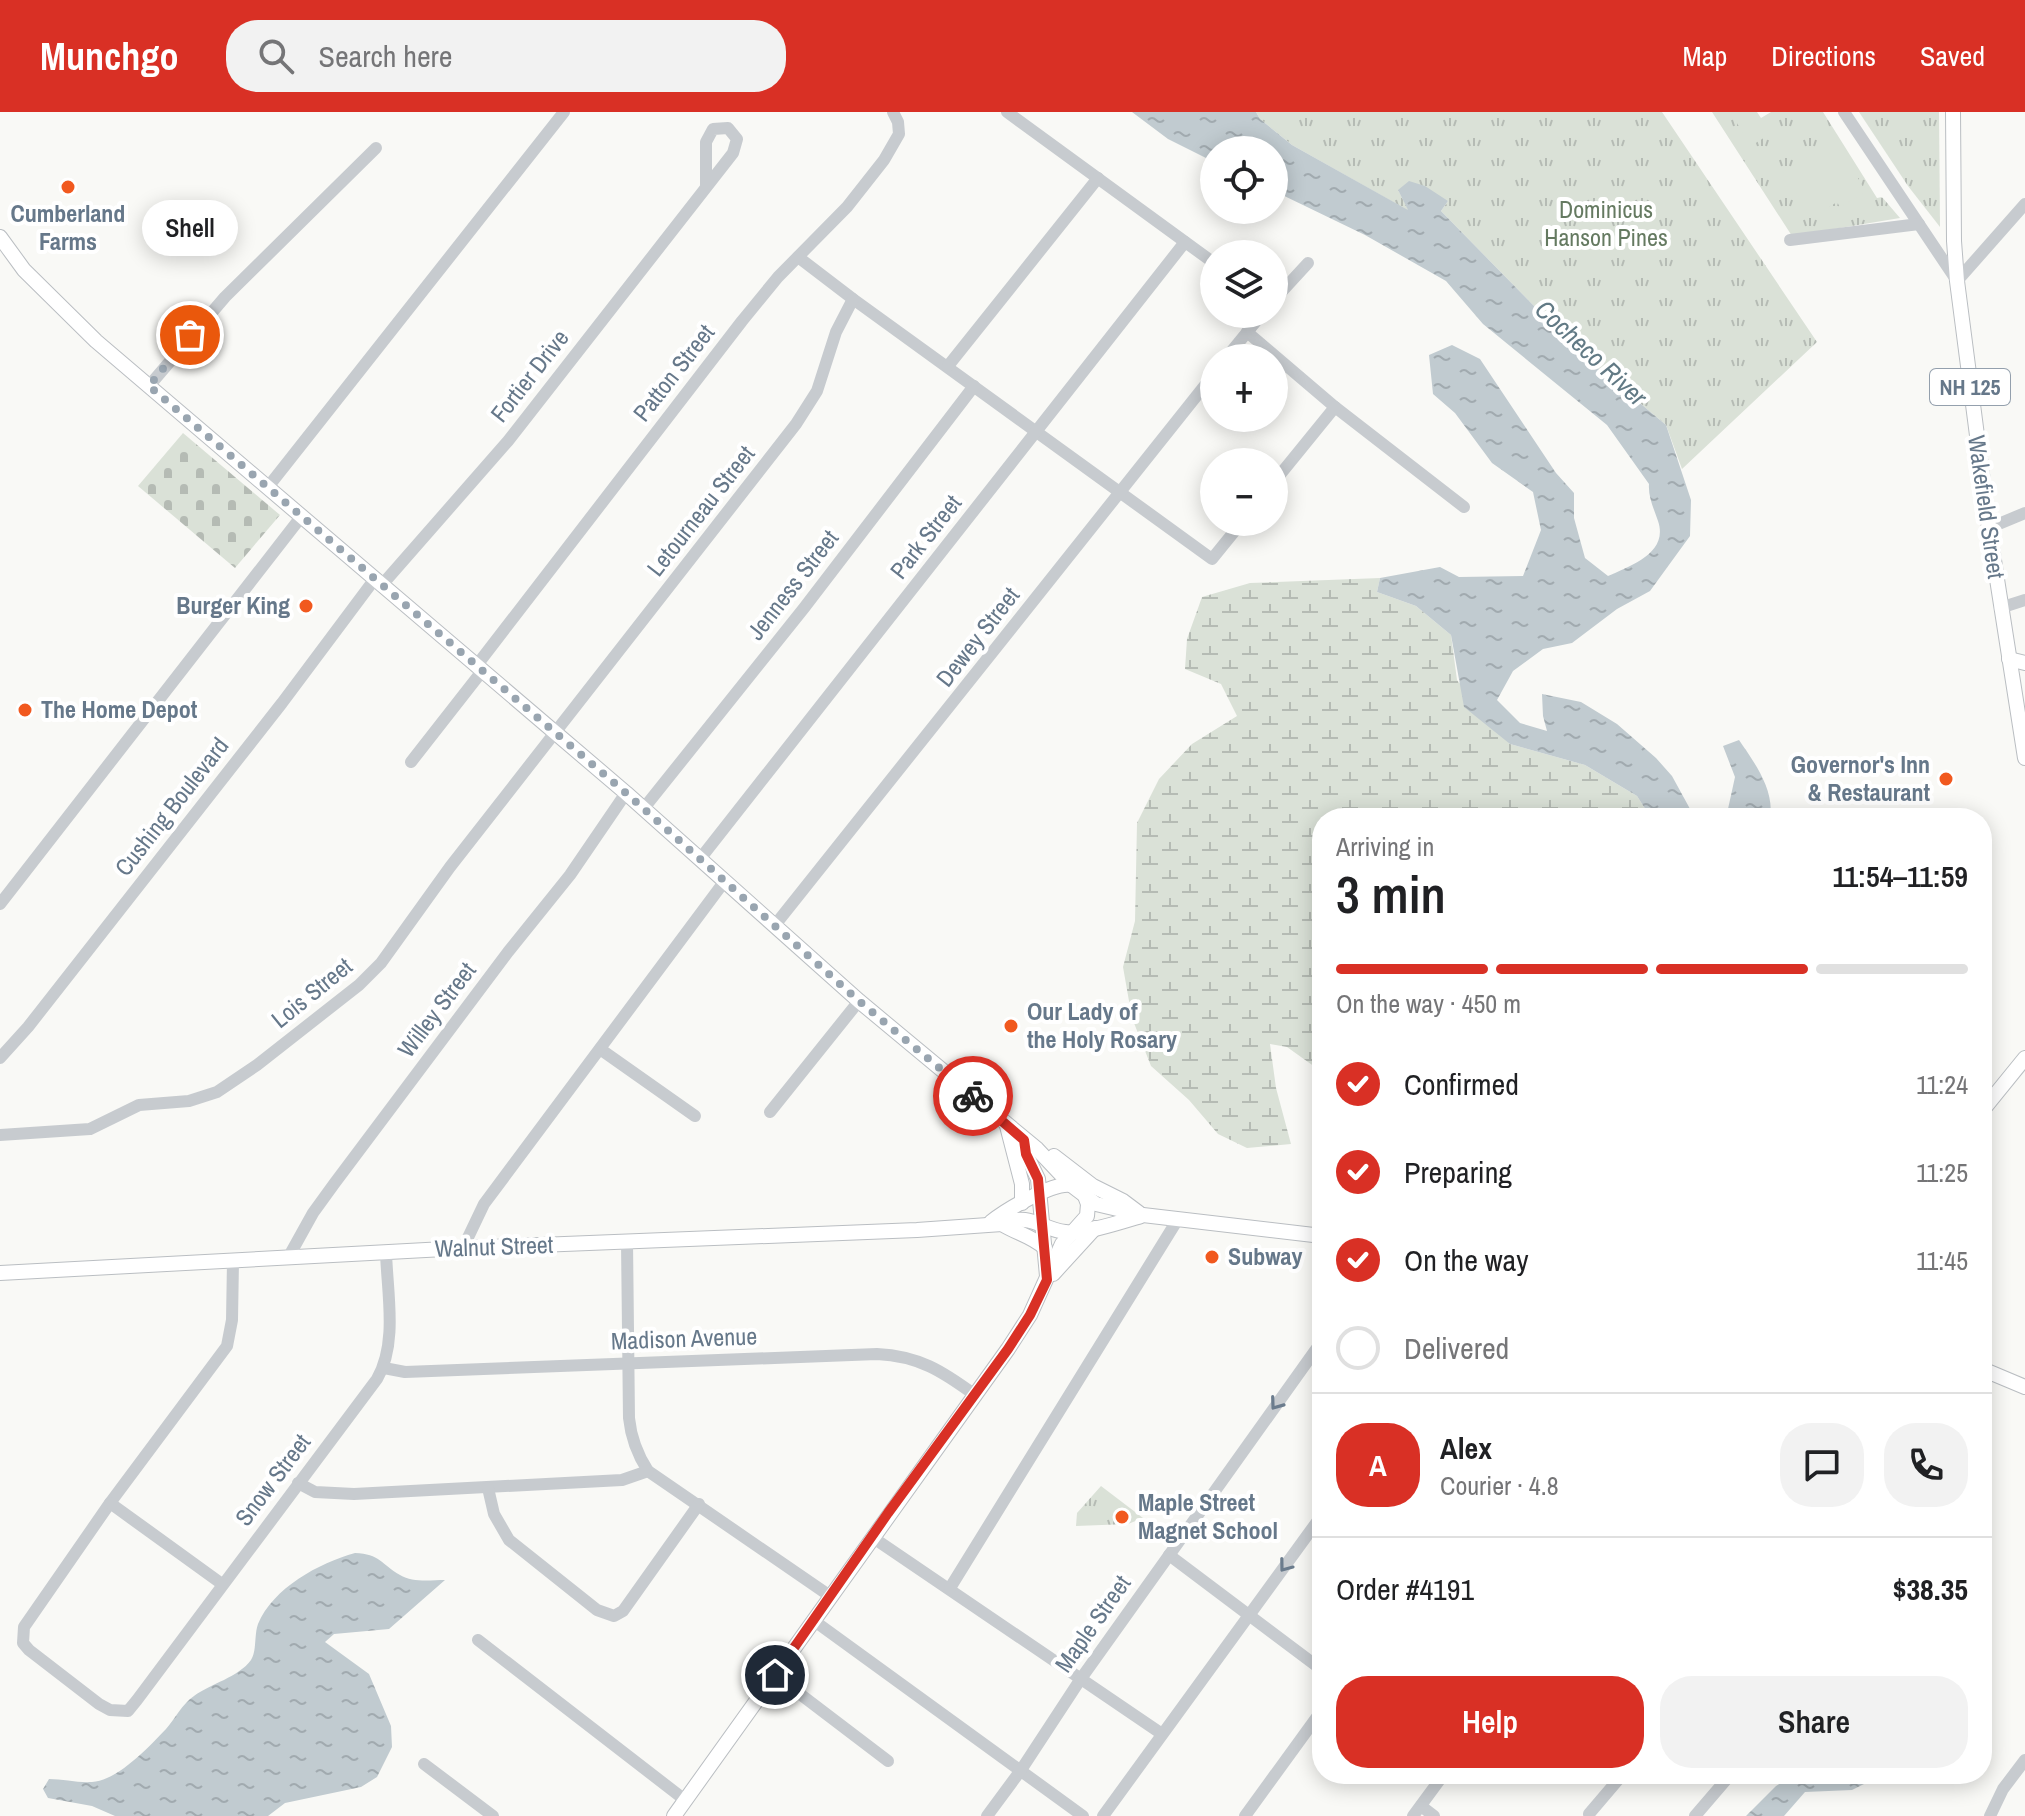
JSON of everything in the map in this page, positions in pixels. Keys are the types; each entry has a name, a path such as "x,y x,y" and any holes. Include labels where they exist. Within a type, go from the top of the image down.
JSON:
{"main road":[{"name":"Wakefield Street","path":"1953,112 1957,281 2000,608 2025,758"},
{"path":"0,237 24,270 55,303 644,808 859,1001 1037,1149 1085,1196 1116,1211 1312,1235"},
{"path":"2009,659 2025,663"},
{"path":"1992,1099 2025,1058"},
{"path":"1007,1126 1022,1184 1022,1203"},
{"path":"1024,1140 1026,1154 1038,1179 1047,1280"},
{"path":"1024,1140 1041,1145 1093,1186 1143,1215"},
{"path":"1040,1196 1053,1186 1071,1185"},
{"name":"Walnut Street","path":"995,1224 1022,1203 1040,1196"},
{"path":"674,1816 1030,1315 1062,1244 1087,1216 1085,1196"},
{"path":"1043,1223 1073,1232 1143,1215"},
{"name":"Walnut Street","path":"0,1273 463,1248 917,1230 1020,1220 1043,1223"},
{"path":"995,1224 1032,1237 1045,1248"},
{"path":"1047,1280 1096,1227"},
{"path":"1992,1373 2025,1387"}],"street":[{"name":"Patton Street","path":"411,762 742,321 847,207 894,146 899,134 893,112"},
{"path":"1007,112 1200,253"},
{"path":"1844,112 1957,281 2025,204"},
{"path":"268,487 562,113"},
{"path":"149,386 225,297 376,148"},
{"path":"948,366 1098,178"},
{"name":"Fortier Drive","path":"378,583 508,441 706,186"},
{"path":"1790,240 1919,224"},
{"name":"Park Street","path":"700,859 1185,242"},
{"path":"798,257 1212,559 1231,536"},
{"path":"1288,285 1308,263"},
{"name":"Letourneau Street","path":"554,732 796,424 817,391 836,332 853,299"},
{"path":"1237,344 1250,328"},
{"path":"1247,332 1335,407 1464,507"},
{"name":"Jenness Street","path":"644,808 974,386"},
{"name":"Dewey Street","path":"775,925 1200,392"},
{"path":"1288,465 1335,407"},
{"path":"1989,528 2025,513"},
{"path":"0,904 301,517"},
{"name":"Cushing Boulevard","path":"0,1058 28,1027 378,583"},
{"path":"2000,608 2025,600"},
{"name":"Lois Street","path":"0,1135 90,1129 139,1105 203,1097 217,1092 257,1065 371,974 554,732"},
{"name":"Willey Street","path":"288,1258 313,1213 334,1184 577,865 626,793"},
{"path":"463,1248 484,1204 724,882"},
{"path":"770,1112 859,1001"},
{"path":"600,1049 695,1116"},
{"path":"950,1588 1178,1219"},
{"path":"627,1242 631,1434 648,1471 830,1596"},
{"name":"Snow Street","path":"110,1503 28,1619 23,1643 99,1704 110,1710 128,1711 384,1368 389,1335 386,1252"},
{"path":"222,1584 110,1503 227,1346 232,1320 233,1261"},
{"name":"Madison Avenue","path":"384,1368 405,1372 898,1355 935,1368 975,1395"},
{"name":"Maple Street","path":"987,1816 1312,1355"},
{"path":"298,1483 315,1492 330,1494 622,1480 648,1471"},
{"path":"488,1488 494,1514 509,1540 597,1610 614,1616 623,1611 699,1504"},
{"path":"1103,1816 1312,1528"},
{"path":"872,1537 1162,1734"},
{"path":"1169,1555 1312,1663"},
{"path":"813,1620 1083,1816"},
{"path":"478,1640 685,1800"},
{"path":"775,1675 888,1761"},
{"path":"1245,1816 1312,1724"},
{"path":"1990,1816 2003,1789 2025,1760"},
{"path":"424,1764 493,1816"},
{"path":"1434,1816 1417,1811 1437,1784"},
{"path":"1589,1814 1614,1784"},
{"path":"1695,1816 1722,1784"}],"green space":[{"name":"Dominicus Hanson Pines","path":"1256,112 1662,112 1817,342 1682,469 1666,425 1579,352 1441,211 1448,201 1398,190 1409,211 1292,145 1288,136 1281,136"},
{"path":"1712,112 1757,112 1761,118 1771,112 1823,112 1877,198 1882,197 1900,218 1792,236"},
{"path":"1730,112 1754,112 1770,134 1751,146"},
{"path":"1859,112 1939,112 1940,227 1908,186"},
{"path":"1840,147 1866,192 1840,207 1837,202 1812,218 1783,172 1809,156 1814,163"},
{"path":"183,433 280,515 235,568 138,486"},
{"path":"1380,578 1377,592 1416,606 1451,635 1457,680 1510,744 1585,765 1637,796 1645,808 1312,808 1312,1065 1287,1047 1270,1044 1276,1088 1291,1144 1247,1148 1218,1134 1189,1100 1151,1066 1132,1018 1123,967 1135,921 1137,823 1159,779 1192,744 1237,716 1221,684 1185,669 1187,639 1202,597 1250,583"},
{"path":"1101,1486 1143,1518 1128,1524 1076,1526 1077,1513"}],"water":[{"path":"1132,112 1256,112 1281,136 1200,136 1200,155 1168,139"},
{"path":"1288,142 1408,210 1398,190 1409,181 1425,186 1448,201 1441,211 1579,352 1666,425 1691,500 1690,536 1650,591 1617,609 1572,643 1543,649 1513,671 1497,700 1520,723 1547,731 1542,694 1581,702 1617,724 1656,758 1672,776 1690,808 1645,808 1637,796 1585,765 1510,744 1464,707 1451,635 1416,606 1377,592 1380,578 1440,567 1459,577 1523,576 1541,530 1533,492 1492,463 1455,413 1433,394 1429,355 1452,345 1480,359 1556,473 1574,493 1574,518 1585,558 1608,576 1645,557 1658,542 1660,532 1649,484 1607,425 1483,324 1446,281 1365,235 1288,198"},
{"path":"1739,740 1757,767 1771,808 1728,808 1735,777 1723,746"},
{"path":"355,1553 375,1558 411,1579 445,1580 389,1629 334,1634 325,1642 369,1674 391,1726 392,1747 377,1777 361,1787 285,1803 268,1816 115,1816 92,1806 48,1798 43,1789 49,1779 102,1780 132,1762 166,1729 190,1699 246,1666 253,1656 258,1624 274,1599 312,1570"},
{"path":"1864,1784 1852,1790 1805,1792 1784,1816 1746,1816 1776,1786"}],"way so far":[{"path":"190,335 149,386 626,793 891,1029 973,1096"}],"place":[{"name":"Cumberland Farms","path":"68,187"},
{"name":"Shell","path":"190,335"},
{"name":"Burger King","path":"306,606"},
{"name":"The Home Depot","path":"25,710"},
{"name":"Governor's Inn & Restaurant","path":"1946,779"},
{"name":"Our Lady of the Holy Rosary","path":"1011,1026"},
{"name":"Subway","path":"1212,1257"},
{"name":"Maple Street Magnet School","path":"1122,1517"}],"route":[{"path":"775,1675 1008,1349 1030,1315 1047,1280 1038,1179 1026,1154 1024,1140 973,1096"}],"water label":[{"name":"Cocheco River","path":"1591,353"}]}
